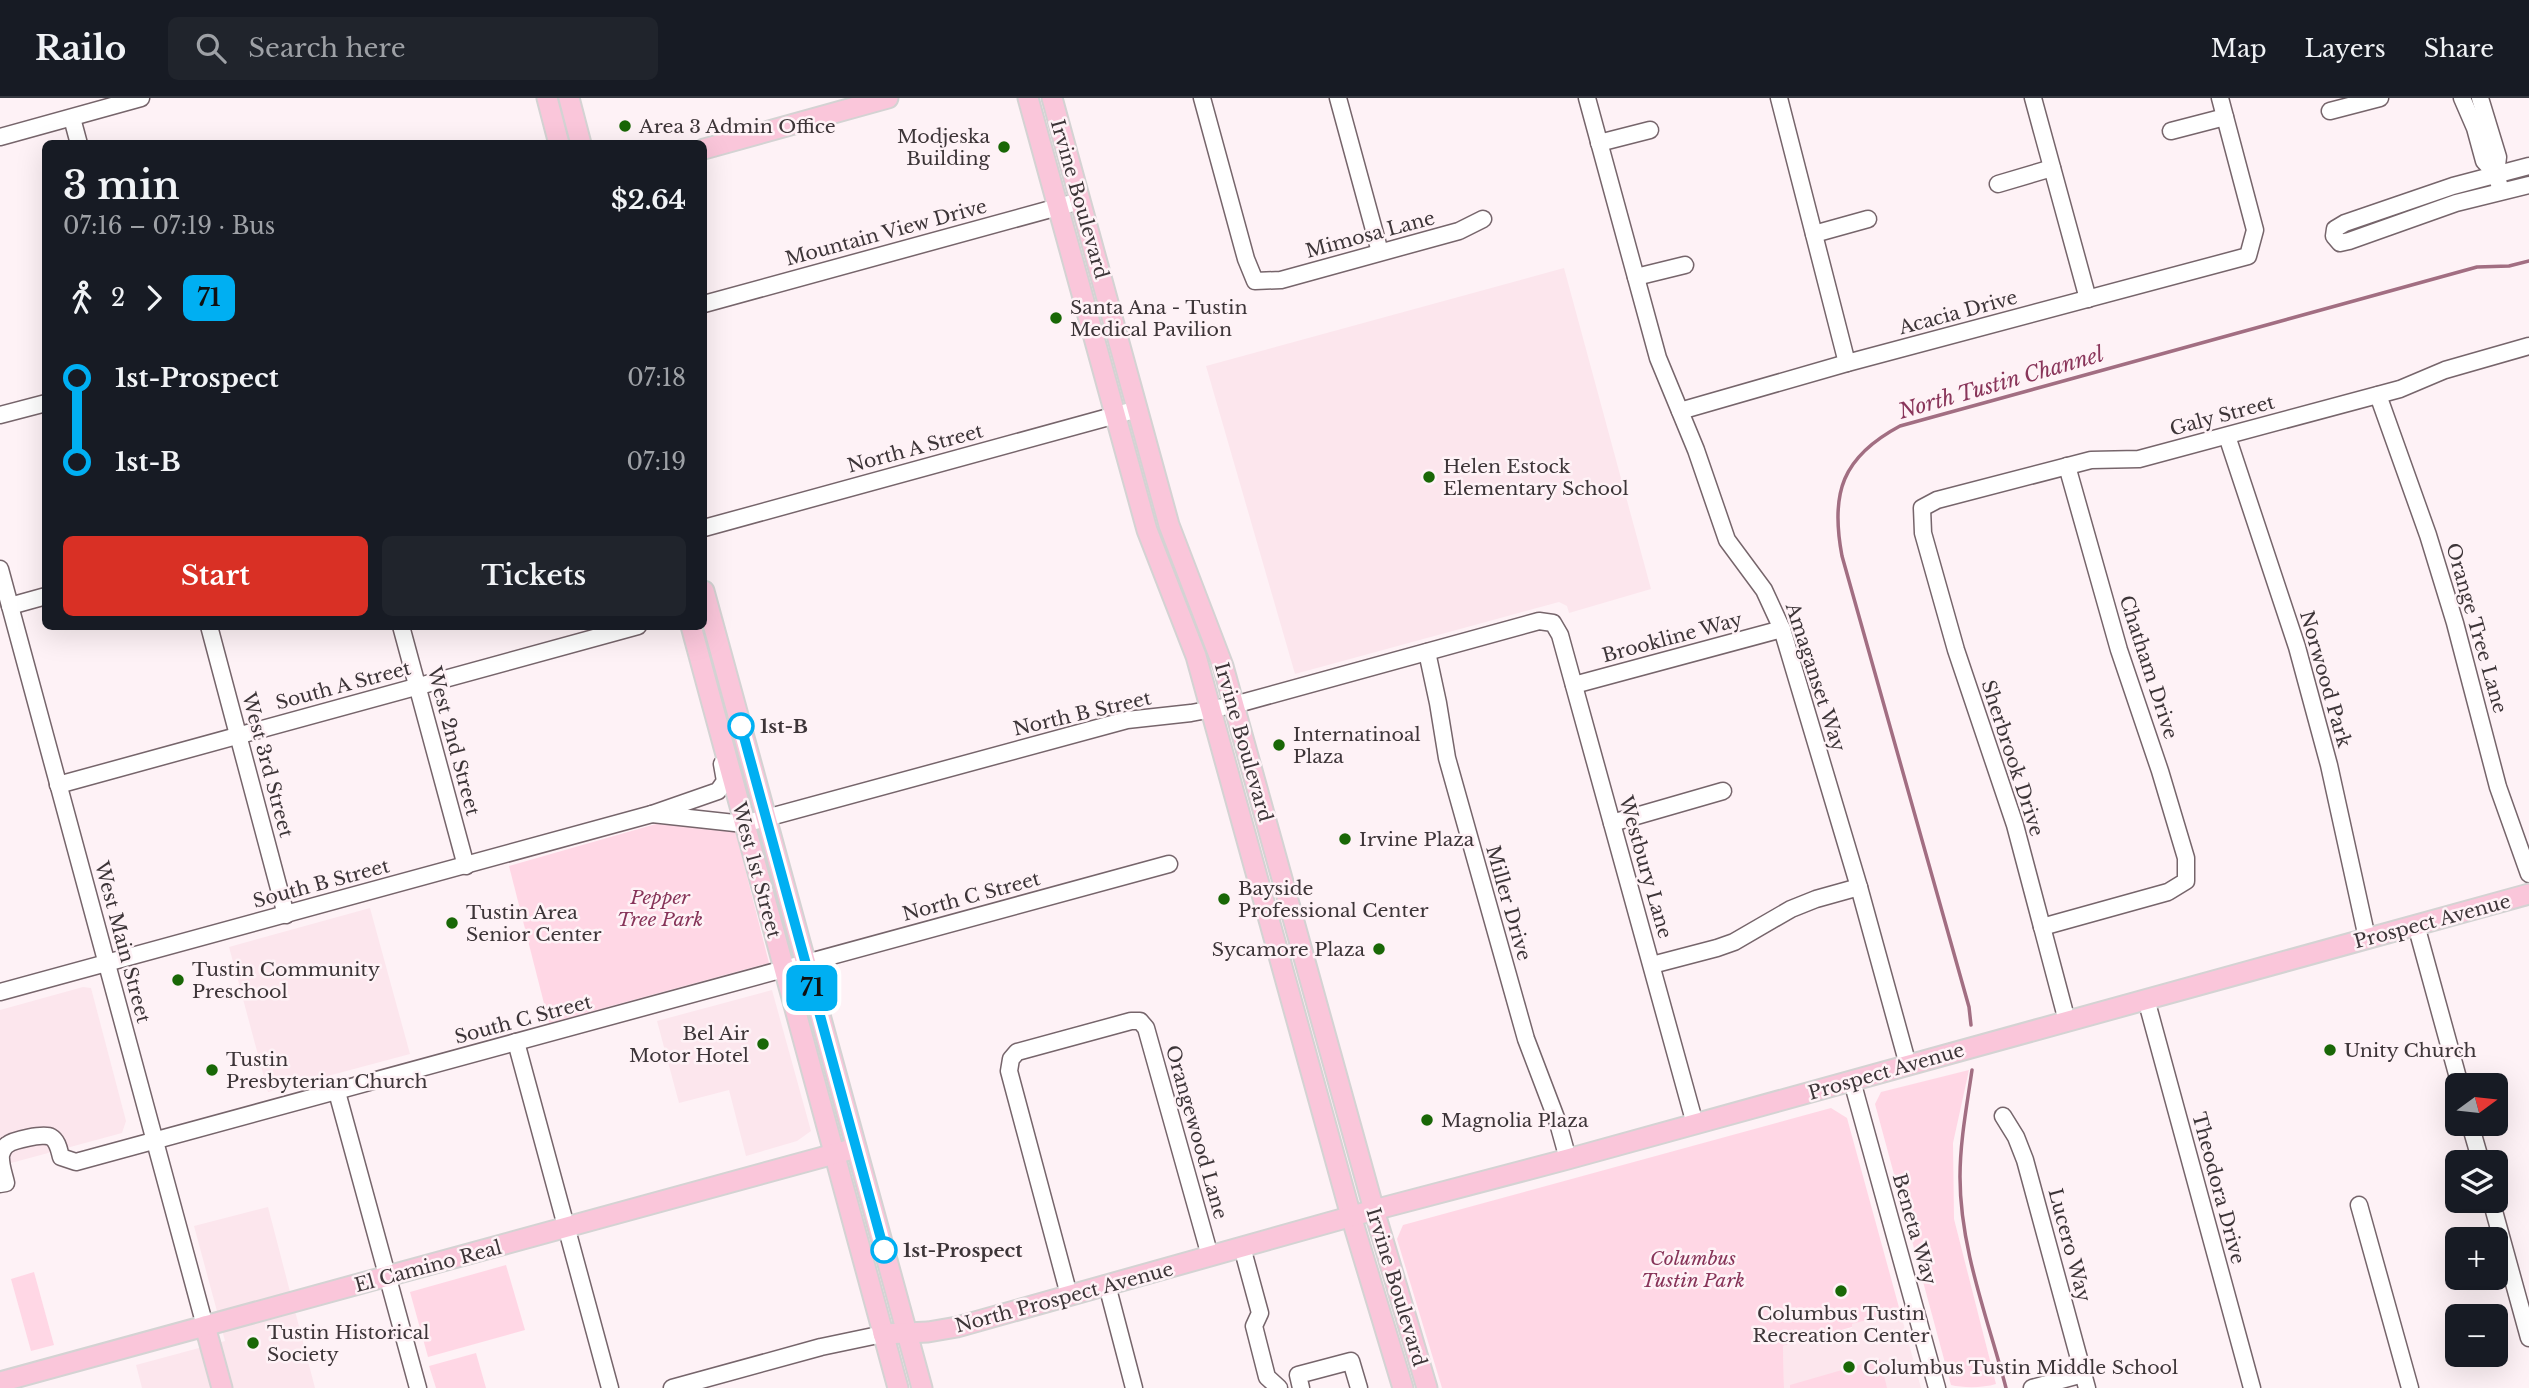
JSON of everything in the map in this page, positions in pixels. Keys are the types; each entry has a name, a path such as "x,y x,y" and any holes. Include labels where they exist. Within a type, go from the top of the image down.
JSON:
{"main road":[{"path":"547,98 558,140"},
{"path":"569,98 580,140"},
{"path":"707,148 888,98"},
{"name":"Irvine Boulevard","path":"1028,98 1147,530 1186,629 1212,709 1352,1216 1403,1388"},
{"name":"Irvine Boulevard","path":"1052,98 1169,525 1214,639 1234,705 1374,1210 1427,1388"},
{"name":"West 1st Street","path":"707,609 922,1388"},
{"name":"West 1st Street","path":"692,630 898,1388"},
{"name":"Prospect Avenue","path":"1242,1247 2529,894"},
{"path":"1266,906 1288,901"},
{"name":"El Camino Real","path":"0,1382 856,1148"},
{"name":"North Prospect Avenue","path":"883,1334 928,1332 957,1327 1242,1247"},
{"path":"205,1326 222,1388"}],"street":[{"path":"0,137 141,98"},
{"name":"Mimosa Lane","path":"1202,98 1251,275 1255,281 1266,283 1459,231 1483,219"},
{"path":"1338,98 1380,252"},
{"name":"Amaganset Way","path":"1587,98 1658,358 1696,450 1727,540 1764,590 1782,629 1859,887 1908,1065"},
{"path":"1779,98 1847,363"},
{"path":"2033,98 2088,299"},
{"path":"2171,131 2225,117 2220,98"},
{"path":"2330,111 2380,98"},
{"path":"2462,98 2475,128 2484,161 2496,174"},
{"path":"2480,98 2497,157 2496,174 2501,191"},
{"name":"Acacia Drive","path":"1680,411 1847,363 2248,256 2255,230 2225,117"},
{"path":"72,118 78,140"},
{"path":"1599,143 1650,130"},
{"path":"2529,166 2453,186 2345,223 2335,229 2334,236 2340,243 2349,241 2456,202 2529,185"},
{"path":"1998,184 2052,168"},
{"name":"Mountain View Drive","path":"707,303 1080,201"},
{"path":"1814,234 1868,219"},
{"path":"1636,277 1685,265"},
{"name":"Galy Street","path":"1922,508 1937,500 2091,460 2139,459 2227,436 2378,395 2445,370 2529,346"},
{"name":"Orange Tree Lane","path":"2378,395 2432,548 2475,695 2501,797 2529,874"},
{"path":"0,415 42,403"},
{"name":"North A Street","path":"707,527 1138,409"},
{"name":"Norwood Park","path":"2227,436 2297,647 2329,765 2367,938"},
{"name":"Chatham Drive","path":"2042,928 2168,892 2186,881 2186,858 2119,650 2067,466"},
{"name":"Sherbrook Drive","path":"1922,508 1923,533 1956,650 2015,825 2067,1021"},
{"name":"West Main Street","path":"0,569 205,1326"},
{"path":"10,606 42,597"},
{"name":"North B Street","path":"744,824 1127,720 1234,705 1539,621 1553,623"},
{"name":"Westbury Lane","path":"1553,623 1560,635 1695,1124"},
{"name":"Brookline Way","path":"1574,685 1782,629"},
{"name":"West 3rd Street","path":"210,630 286,915"},
{"name":"West 2nd Street","path":"402,630 466,866"},
{"name":"South A Street","path":"58,785 624,630"},
{"name":"Miller Drive","path":"1427,652 1450,771 1526,1039 1558,1123 1568,1159"},
{"name":"South B Street","path":"0,992 652,814 718,791 725,781 714,736 717,723"},
{"path":"1612,823 1723,792"},
{"name":"South B Street","path":"652,814 744,824"},
{"name":"North C Street","path":"784,970 1170,864"},
{"path":"1652,965 1717,948 1804,904 1859,887"},
{"path":"2416,925 2457,1073"},
{"name":"South C Street","path":"0,1184 6,1183 0,1162 7,1144 46,1135 57,1141 61,1157 76,1162 784,970"},
{"name":"Theodora Drive","path":"2146,999 2252,1388"},
{"name":"Orangewood Lane","path":"1069,1295 1009,1071 1011,1059 1017,1052 1074,1036 1131,1021 1140,1021 1146,1028 1210,1256"},
{"path":"516,1042 610,1388"},
{"name":"Beneta Way","path":"1852,1081 1937,1388"},
{"path":"337,1092 418,1388"},
{"name":"Lucero Way","path":"2003,1116 2025,1160 2085,1381"},
{"path":"2359,1205 2410,1388"},
{"path":"2495,1213 2529,1338"},
{"path":"1242,1247 1260,1313 1254,1326 1267,1377 1279,1388"},
{"path":"1107,1285 1134,1388"},
{"path":"672,1388 821,1347 883,1334"},
{"path":"1301,1388 1298,1375 1351,1361 1359,1388"},
{"path":"2032,1388 2085,1381"}],"shaded area":[{"name":"Helen Estock Elementary School","path":"1564,268 1651,589 1569,613 1567,606 1559,602 1295,674 1206,366"},
{"path":"370,908 410,1054 268,1092 229,947"},
{"path":"83,987 91,988 126,1121 122,1133 0,1166 0,1010"},
{"path":"772,990 811,1131 797,1141 746,1156 729,1090 679,1103 657,1021"},
{"path":"268,1207 315,1388 142,1388 136,1365 225,1341 194,1226"},
{"name":"Columbus Tustin Middle School","path":"1900,1311 1921,1388 1784,1388 1783,1346 1852,1328 1851,1324"}],"green space":[{"name":"Pepper Tree Park","path":"656,824 735,829 769,963 549,1023 509,866"},
{"path":"1969,1070 1953,1143 1954,1219 1996,1384 1961,1387 1951,1385 1875,1104 1881,1092"},
{"name":"Columbus Tustin Park","path":"1831,1108 1847,1118 1900,1311 1783,1346 1784,1388 1442,1388 1397,1239 1403,1225"},
{"path":"506,1265 525,1330 428,1357 410,1292"},
{"path":"34,1272 54,1345 31,1351 11,1279"},
{"path":"476,1353 486,1388 436,1388 429,1366"},
{"path":"1880,1359 1887,1388 1790,1388 1790,1385"}],"waterway":[{"name":"North Tustin Channel","path":"1971,1025 1969,1007 1842,556 1838,513 1840,495 1853,464 1880,438 1900,426 2477,267 2509,266 2529,261"},
{"name":"North Tustin Channel","path":"1972,1070 1961,1150 1961,1204 1976,1284 2006,1388"}],"bus line":[{"name":"71","path":"741,726 884,1250"}],"place":[{"name":"Area 3 Admin Office","path":"625,126"},
{"name":"Modjeska Building","path":"1004,147"},
{"name":"Santa Ana - Tustin Medical Pavilion","path":"1056,318"},
{"name":"Helen Estock Elementary School","path":"1429,477"},
{"name":"1st-B","path":"741,726"},
{"name":"Internatinoal Plaza","path":"1279,745"},
{"name":"Irvine Plaza","path":"1345,839"},
{"name":"Bayside Professional Center","path":"1224,899"},
{"name":"Tustin Area Senior Center","path":"452,923"},
{"name":"Sycamore Plaza","path":"1379,949"},
{"name":"Tustin Community Preschool","path":"178,980"},
{"name":"Bel Air Motor Hotel","path":"763,1044"},
{"name":"Unity Church","path":"2330,1050"},
{"name":"Tustin Presbyterian Church","path":"212,1070"},
{"name":"Magnolia Plaza","path":"1427,1120"},
{"name":"1st-Prospect","path":"884,1250"},
{"name":"Columbus Tustin Recreation Center","path":"1841,1291"},
{"name":"Tustin Historical Society","path":"253,1343"},
{"name":"Columbus Tustin Middle School","path":"1849,1367"}]}
